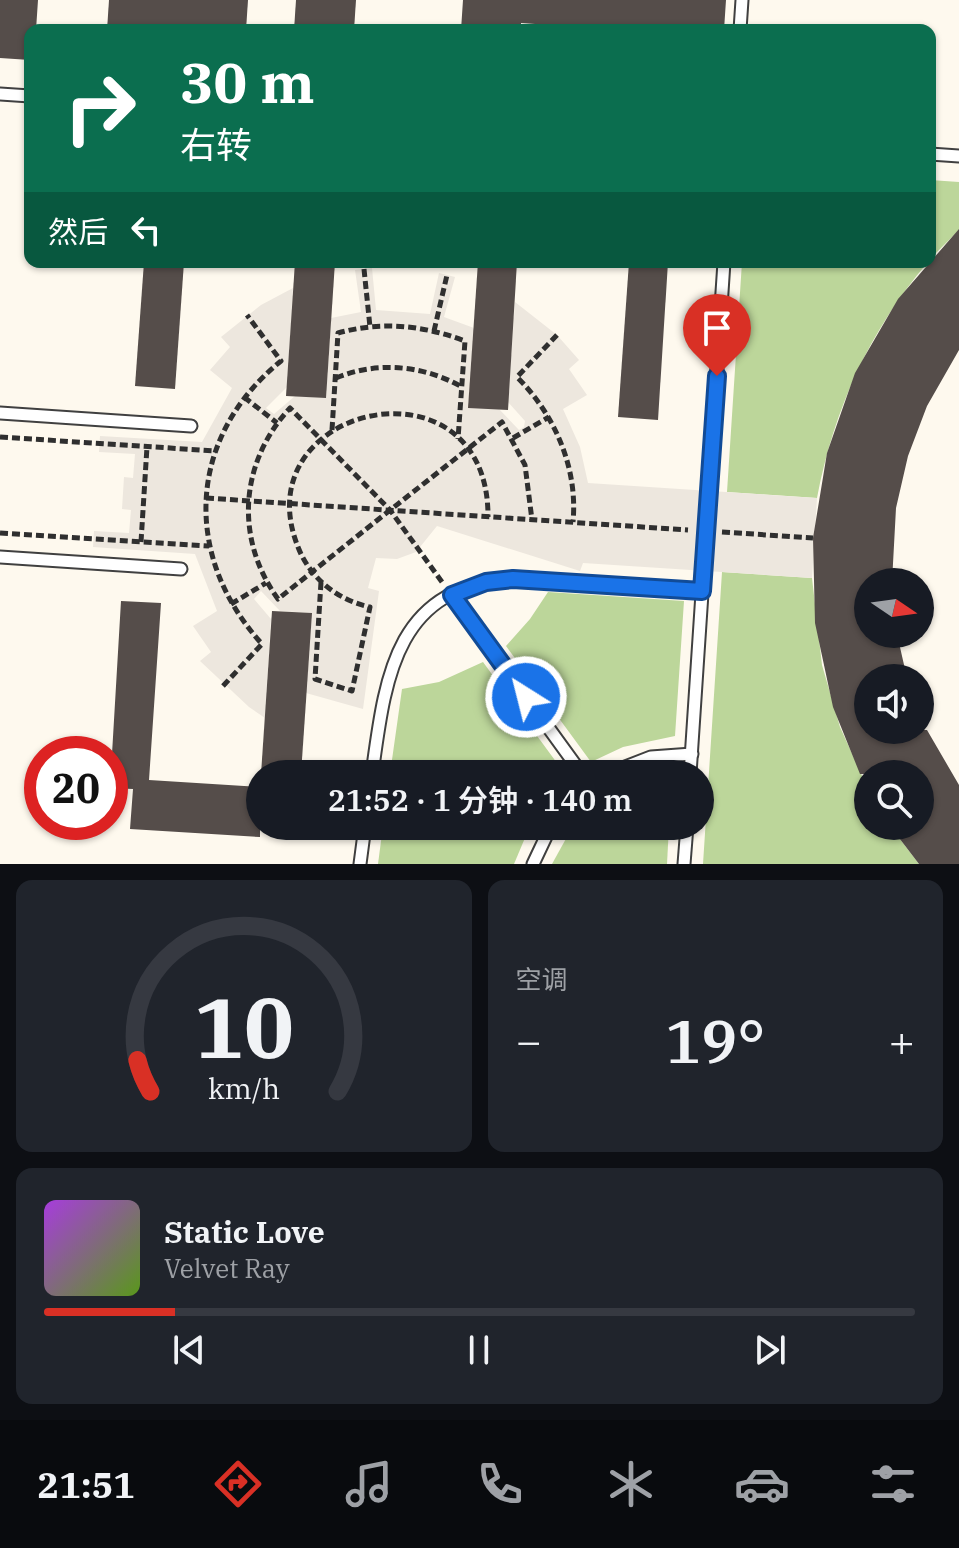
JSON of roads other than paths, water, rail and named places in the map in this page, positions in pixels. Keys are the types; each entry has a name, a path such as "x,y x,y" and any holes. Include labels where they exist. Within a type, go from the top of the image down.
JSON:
{"lane":[{"path":"740,24 742,0"},
{"path":"0,94 24,96"},
{"path":"936,154 959,156"},
{"path":"691,760 724,268"},
{"path":"0,413 191,426"},
{"path":"0,557 181,569"},
{"path":"374,760 390,666 420,619 452,595 486,582 513,579 702,591"},
{"path":"452,595 572,760"},
{"path":"643,760 692,754"},
{"path":"360,864 363,840"},
{"path":"533,864 544,840"},
{"path":"684,864 686,840"}]}
